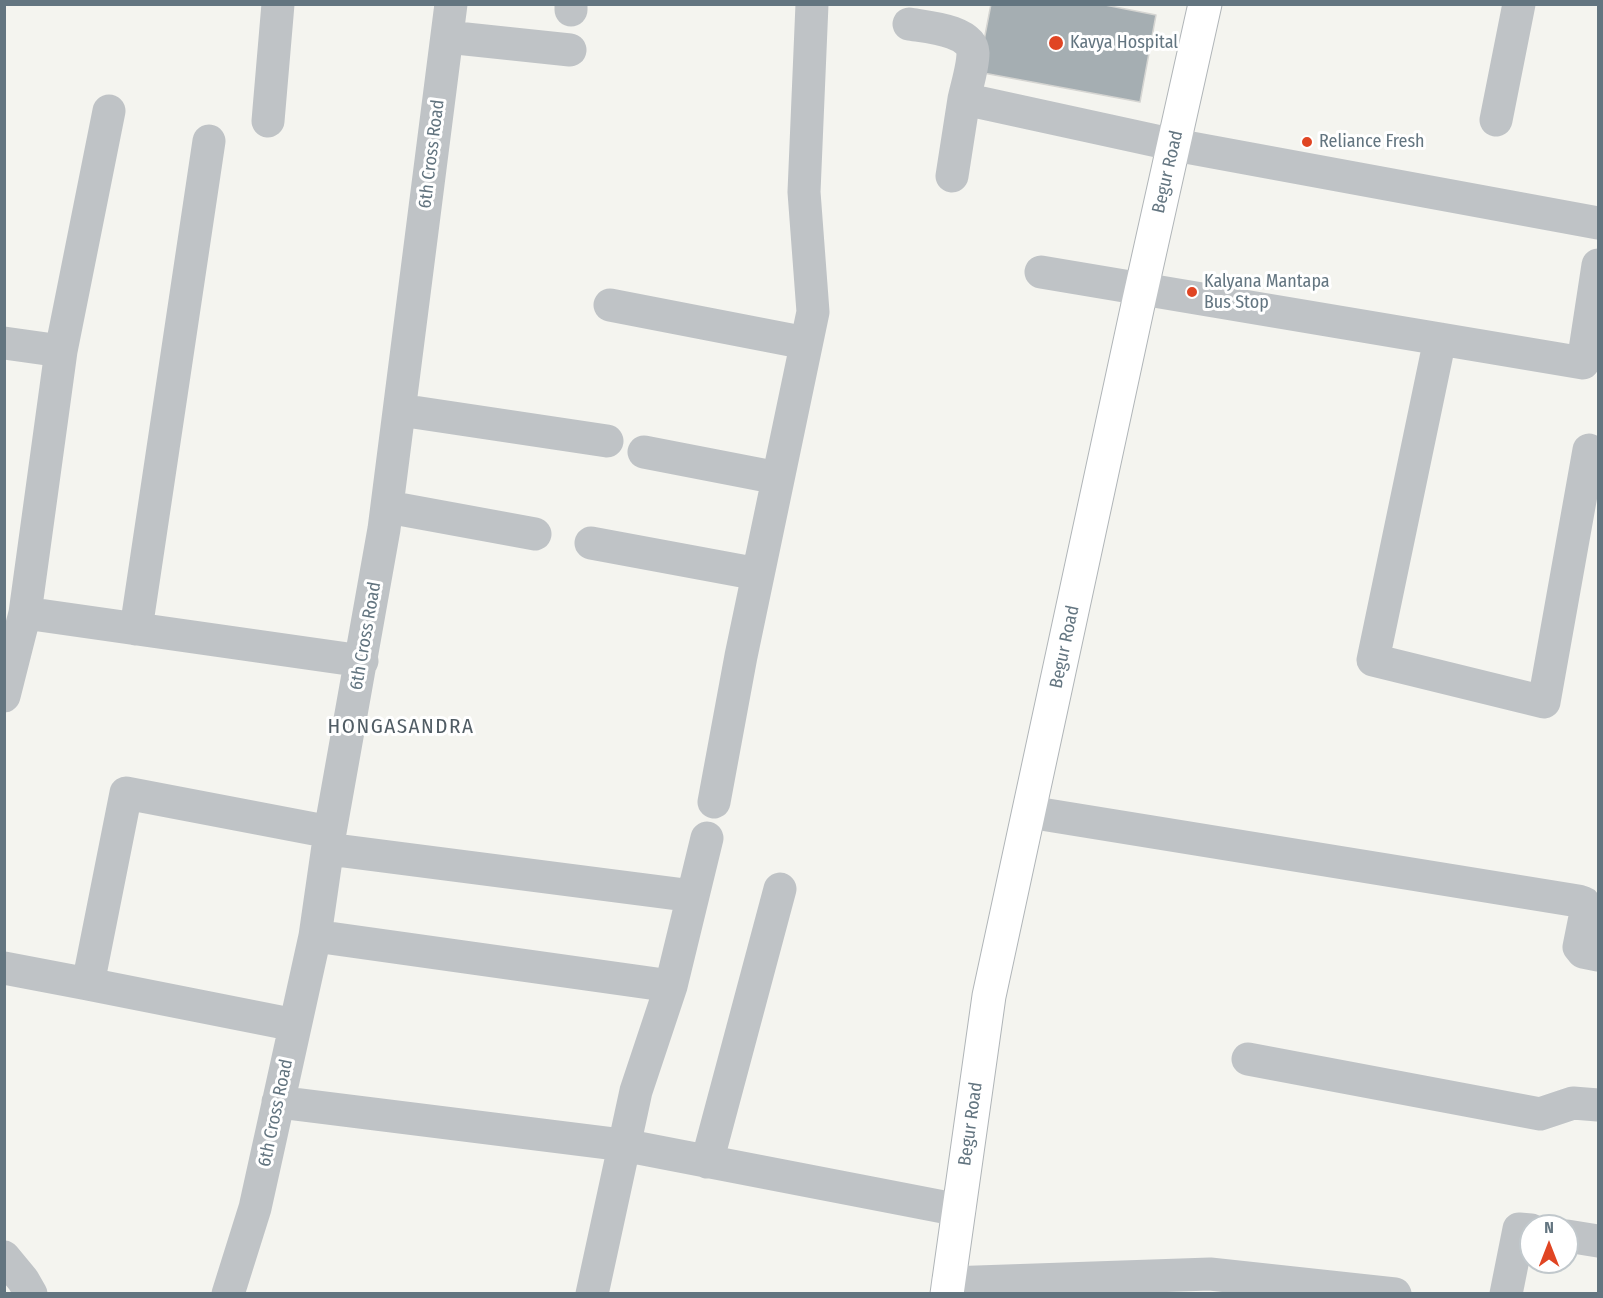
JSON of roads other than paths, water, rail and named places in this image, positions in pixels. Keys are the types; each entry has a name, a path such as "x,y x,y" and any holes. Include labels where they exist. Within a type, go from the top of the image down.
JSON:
{"main road":[{"name":"Begur Road","path":"948,1288 989,996 1141,288 1205,4"}],"street":[{"path":"268,121 278,4"},
{"name":"6th Cross Road","path":"228,1293 255,1208 315,936 329,840 388,507 451,4"},
{"path":"714,802 758,574 813,312 804,192 812,4"},
{"path":"1496,120 1519,4"},
{"path":"909,24 958,33 969,42 973,51 952,176"},
{"path":"447,37 570,50"},
{"path":"964,99 1175,145 1599,223"},
{"path":"4,696 24,613 61,351 109,111"},
{"path":"136,629 209,141"},
{"path":"1041,272 1583,363 1599,265"},
{"path":"610,305 806,343"},
{"path":"1440,339 1373,660 1544,702 1589,450"},
{"path":"4,343 61,351"},
{"path":"400,410 607,441"},
{"path":"644,452 778,478"},
{"path":"388,507 535,534"},
{"path":"591,543 758,574"},
{"path":"24,613 362,661"},
{"path":"88,984 126,793 329,840 693,896"},
{"path":"1029,812 1578,901 1587,906 1579,947 1583,952 1599,956"},
{"path":"592,1293 636,1091 671,986 707,838"},
{"path":"707,1162 780,889"},
{"path":"315,936 671,986"},
{"path":"4,969 295,1025"},
{"path":"1248,1059 1540,1114 1573,1103 1599,1105"},
{"path":"278,1102 623,1145 958,1210"},
{"path":"1506,1293 1519,1229"},
{"path":"1579,1238 1599,1241"},
{"path":"4,1257 32,1293"},
{"path":"948,1288 1210,1274 1395,1293"}],"place":[{"name":"Kavya Hospital","path":"1056,43"},
{"name":"Reliance Fresh","path":"1307,142"},
{"name":"Kalyana Mantapa Bus Stop","path":"1192,292"}],"district":[{"name":"HONGASANDRA","path":"401,727"}]}
